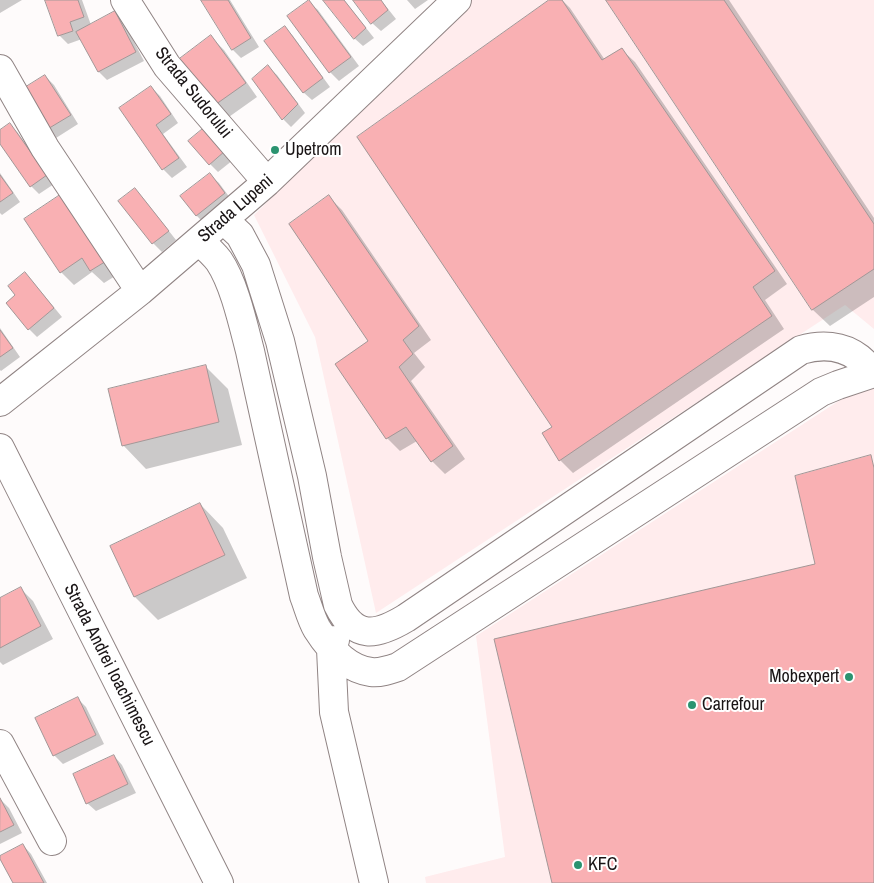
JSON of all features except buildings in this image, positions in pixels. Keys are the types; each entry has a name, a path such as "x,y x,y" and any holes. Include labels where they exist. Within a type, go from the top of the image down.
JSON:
{"street":[{"name":"Strada Sudorului","path":"125,0 167,66 267,182"},
{"name":"Strada Lupeni","path":"0,402 140,291 224,220 267,182 458,0"},
{"path":"0,69 46,148 140,291"},
{"path":"199,241 220,262 234,295 250,350 304,596 317,628 331,649 343,660 358,669 372,672 398,667 821,392 838,384 874,373 858,357 844,350 815,346 801,350 400,622 383,630 367,632 351,625 344,617 338,605 302,428 280,341 256,265 240,235 224,220"},
{"name":"Strada Andrei Ioachimescu","path":"0,448 219,883"},
{"path":"344,617 331,649 334,712 374,883"},
{"path":"0,744 52,841"}],"shaded area":[{"path":"472,0 874,0 874,329 845,305 376,613 315,337 254,215"},
{"path":"874,381 874,883 426,883 425,877 505,857 476,636 851,393"}],"place":[{"name":"Upetrom","path":"275,150"},
{"name":"Mobexpert","path":"849,677"},
{"name":"Carrefour","path":"692,705"},
{"name":"KFC","path":"578,865"}]}
